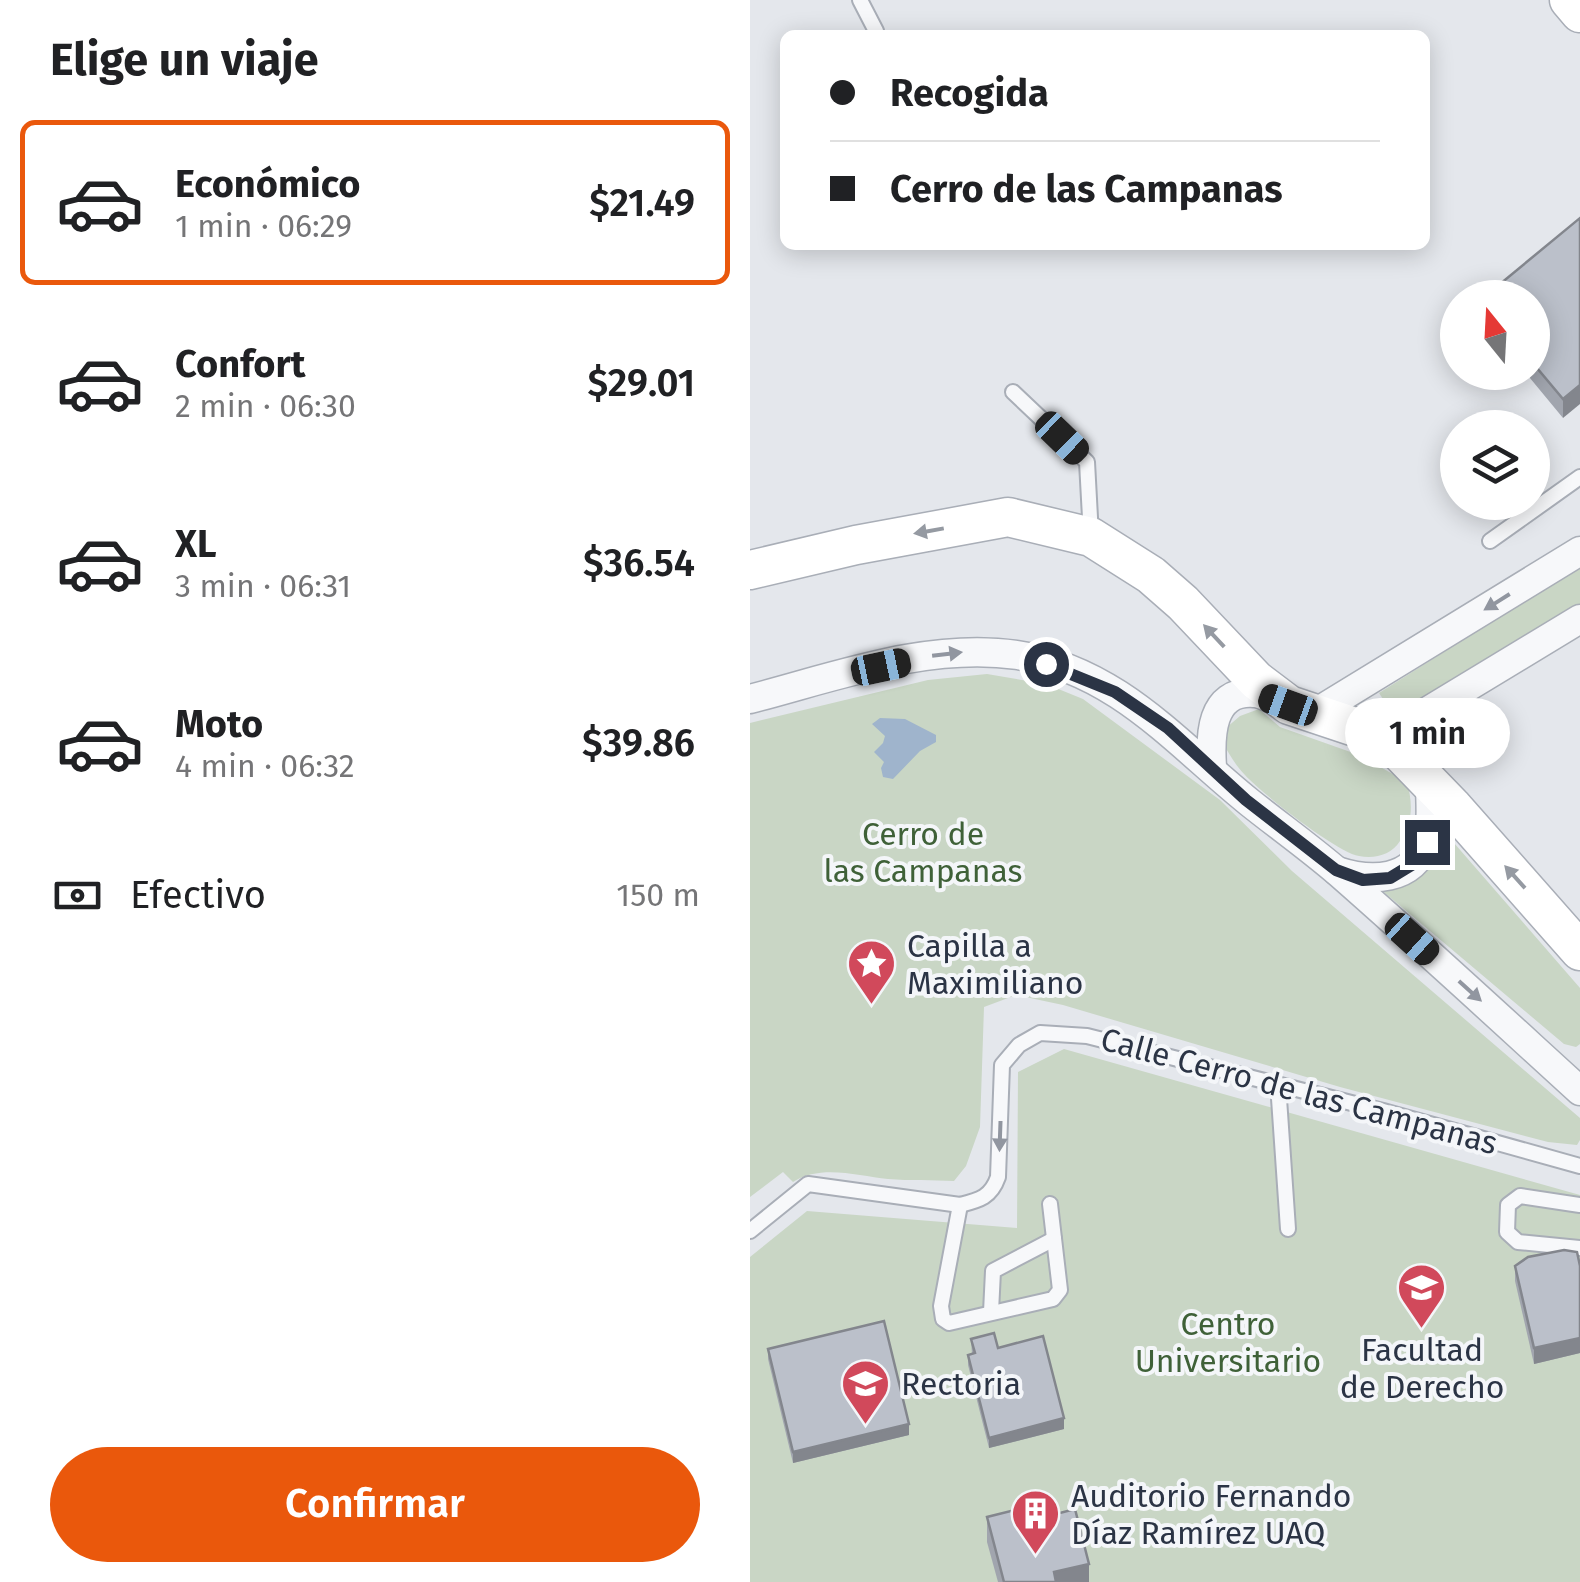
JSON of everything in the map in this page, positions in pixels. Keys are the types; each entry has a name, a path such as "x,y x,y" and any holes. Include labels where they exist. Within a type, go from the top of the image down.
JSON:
{"street":[{"path":"1569,0 1580,13"},
{"path":"750,570 1008,517 1092,537 1151,575 1256,680 1300,710"},
{"path":"1300,710 1580,551"},
{"path":"750,556 775,556 788,561"},
{"path":"1385,737 1580,619"},
{"path":"750,699 950,652 1021,656 1115,692 1168,728 1246,800 1336,870 1580,1090"},
{"path":"1212,767 1212,718 1231,698 1254,692 1385,737 1580,950"},
{"path":"1336,870 1363,880 1390,878 1413,864 1427,842 1430,784"}],"lane":[{"path":"860,0 875,30"},
{"path":"1013,392 1087,462 1092,537"},
{"path":"1490,541 1580,477"},
{"name":"Calle Cerro de las Campanas","path":"960,1205 984,1199 994,1190 998,1177 1002,1065 1019,1045 1040,1033 1087,1036 1580,1166"},
{"path":"1278,1084 1288,1229"},
{"path":"750,1232 808,1184 960,1205 941,1306 943,1319 949,1323 1053,1300 1060,1290 1050,1204"},
{"path":"1580,1205 1520,1196 1508,1204 1507,1232 1518,1242 1580,1248"},
{"path":"991,1312 993,1271 1054,1238"}],"green space":[{"path":"1580,566 1580,611 1400,725 1379,693"},
{"name":"Cerro de las Campanas","path":"987,674 1046,684 1083,699 1220,800 1292,871 1580,1118 1577,1145 1548,1142 1340,1087 1063,1005 1016,995 984,1007 980,1127 966,1166 954,1181 896,1180 827,1172 793,1182 783,1172 750,1197 750,723 928,680"},
{"path":"1259,709 1280,727 1359,755 1407,782 1410,820 1396,846 1377,856 1349,852 1300,821 1245,775 1223,743 1226,728 1240,716"},
{"path":"1441,828 1580,988 1580,1044 1576,1047 1564,1044 1379,888 1429,861"},
{"name":"Centro Universitario","path":"1064,1049 1580,1195 1580,1582 750,1582 750,1257 807,1211 1017,1228 1018,1072"}],"water":[{"path":"880,718 905,719 936,735 936,742 920,751 893,779 883,777 884,762 874,752 885,736 872,724"}],"building":[{"path":"1580,218 1580,385 1563,399 1550,383 1550,280 1505,280"},
{"path":"1564,1250 1577,1252 1580,1266 1580,1338 1534,1348 1515,1266 1528,1257"},
{"path":"884,1321 909,1424 793,1452 768,1349"},
{"path":"994,1333 998,1348 1043,1336 1064,1418 989,1438 968,1355 975,1353 971,1339"},
{"path":"1035,1505 1037,1519 1075,1509 1089,1564 1054,1572 1056,1582 1004,1582 987,1517"}],"place":[{"name":"Capilla a Maximiliano","path":"872,1006"},
{"name":"Facultad de Derecho","path":"1422,1330"},
{"name":"Rectoria","path":"866,1426"},
{"name":"Auditorio Fernando Díaz Ramírez UAQ","path":"1036,1556"}],"route":[{"path":"1046,664 1115,692 1168,728 1246,800 1336,870 1363,880 1390,878 1413,864 1427,842"}]}
